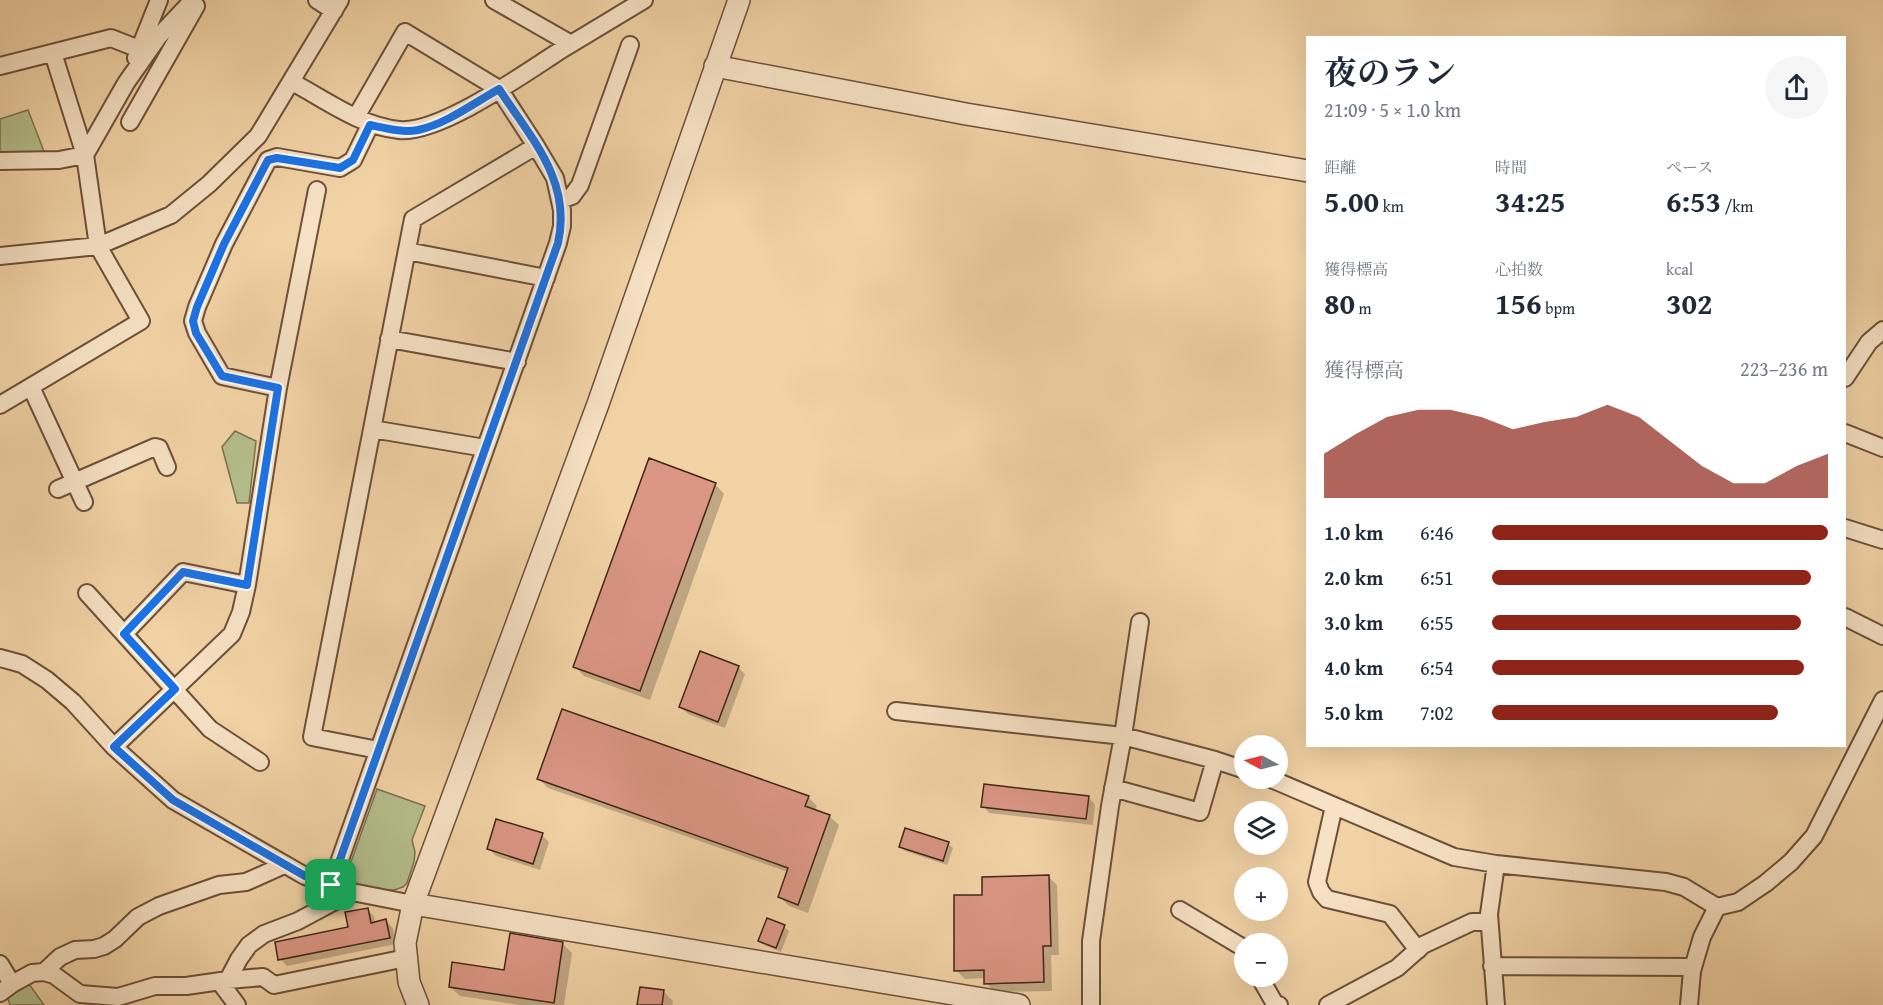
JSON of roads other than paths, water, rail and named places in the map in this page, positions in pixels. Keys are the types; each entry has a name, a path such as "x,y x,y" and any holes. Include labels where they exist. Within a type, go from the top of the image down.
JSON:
{"street":[{"path":"86,155 126,82 159,0"},
{"path":"126,82 159,36 193,0"},
{"path":"130,122 199,0"},
{"path":"0,256 98,246 171,215 209,184 258,136 337,5 317,0"},
{"path":"494,0 571,44"},
{"path":"292,81 363,121 400,130 417,130 440,122 499,89 644,0"},
{"path":"418,1005 409,982 405,943 413,903 597,404 739,0"},
{"path":"278,388 222,376 196,333 193,321 197,307 224,244 268,160 277,158 340,168 353,160 363,121 405,32 499,89 555,178 562,226 517,362 331,885"},
{"path":"0,66 111,38 140,48"},
{"path":"560,200 572,196 580,185 630,45"},
{"path":"0,405 141,321 98,246 86,155 53,53"},
{"path":"715,66 966,114 1306,171"},
{"path":"378,750 312,738 413,219 536,146"},
{"path":"0,161 59,160 86,155"},
{"path":"114,747 232,634 241,612 278,388 317,190"},
{"path":"407,250 546,278"},
{"path":"1846,376 1869,342 1883,330"},
{"path":"389,339 517,362"},
{"path":"31,387 84,502"},
{"path":"372,429 485,448"},
{"path":"1846,433 1883,448"},
{"path":"58,489 155,447 159,448 167,467"},
{"path":"1846,528 1883,540"},
{"path":"124,634 183,572 247,585"},
{"path":"87,593 210,729 260,762"},
{"path":"1846,618 1883,636"},
{"path":"1091,1005 1091,941 1140,622"},
{"path":"0,658 22,664 73,702 114,747 173,800 284,865 305,876 331,885 352,892 413,903 1019,1005"},
{"path":"1689,1005 1693,967 1702,937 1717,908 1738,902 1766,883 1791,862 1814,836 1883,700"},
{"path":"896,711 1123,736 1234,766"},
{"path":"1113,788 1200,812 1215,760"},
{"path":"1288,786 1454,857 1496,864 1666,882 1684,887 1717,908"},
{"path":"1334,807 1317,882 1321,892 1327,899 1390,914 1418,950"},
{"path":"1496,864 1489,922 1496,1005"},
{"path":"44,972 60,957 75,950 104,946 115,939 138,917 159,906 219,885 246,882 284,865"},
{"path":"224,980 249,945 264,934 298,921 352,892"},
{"path":"1180,910 1234,942"},
{"path":"1328,1005 1397,968 1423,945 1472,922 1489,922"},
{"path":"0,964 6,988 32,973 44,972 54,975 80,994 118,997 156,986 186,986 263,977 274,985 406,958"},
{"path":"1492,966 1693,967"},
{"path":"224,980 237,1005"},
{"path":"1265,987 1275,1004 1279,1005"}]}
